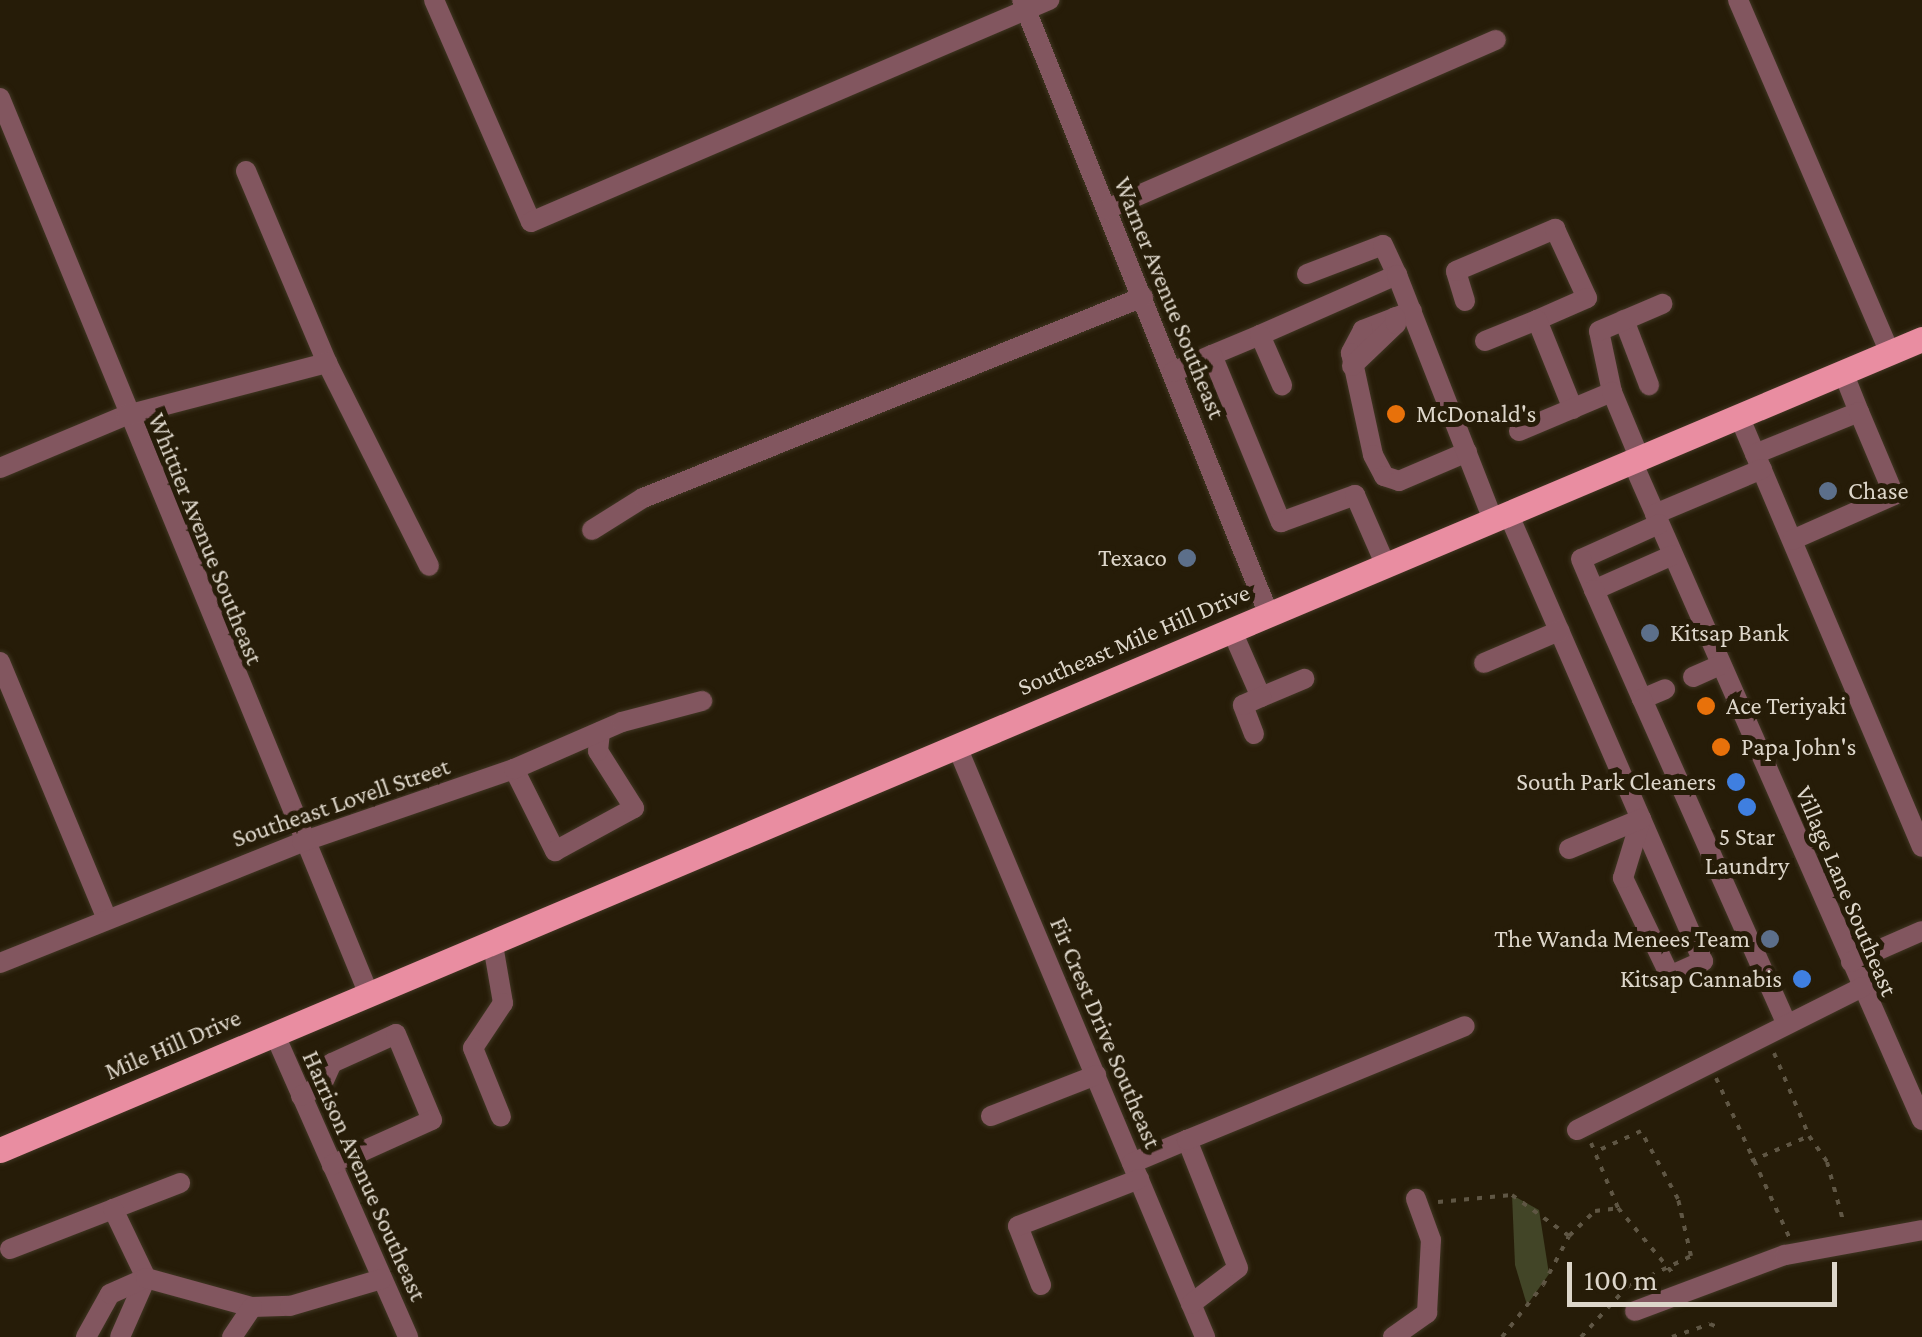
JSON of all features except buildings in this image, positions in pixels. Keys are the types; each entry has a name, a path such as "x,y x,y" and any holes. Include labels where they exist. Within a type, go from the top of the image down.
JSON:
{"main road":[{"name":"Southeast Mile Hill Drive","path":"370,997 1922,339"},
{"name":"Mile Hill Drive","path":"0,1150 370,997"}],"street":[{"path":"434,0 531,222 1024,5 1049,0"},
{"path":"1738,0 1890,353"},
{"name":"Warner Avenue Southeast","path":"1024,5 1269,615"},
{"path":"1107,209 1496,40"},
{"name":"Whittier Avenue Southeast","path":"0,98 302,842 370,997"},
{"path":"246,171 327,363 430,566"},
{"name":"Village Lane Southeast","path":"1465,301 1456,270 1546,228 1560,234 1599,331 1612,392 1657,519 1920,1112"},
{"path":"1307,274 1382,244 1397,275 1403,314 1467,452 1560,632 1703,961 1670,976 1624,878 1641,819"},
{"path":"1173,372 1397,275"},
{"path":"592,530 643,498 1143,297"},
{"path":"1485,341 1587,298"},
{"path":"1599,331 1662,304"},
{"path":"1403,314 1362,330 1350,353 1384,476 1399,481 1467,452"},
{"path":"1537,320 1573,408"},
{"path":"1624,320 1649,385"},
{"path":"1260,335 1282,385"},
{"path":"1212,355 1281,522 1355,495 1386,566"},
{"path":"0,468 128,415 327,363"},
{"path":"1792,540 1894,495 1843,372"},
{"path":"1519,431 1612,392"},
{"path":"1786,1023 1581,559 1758,462 1859,412"},
{"path":"1739,416 1922,848"},
{"path":"1594,590 1673,555"},
{"path":"1232,630 1262,697"},
{"path":"1484,664 1560,632"},
{"path":"0,662 106,917"},
{"path":"1693,677 1720,664"},
{"path":"1254,734 1243,704 1304,678"},
{"path":"1642,699 1665,689"},
{"name":"Southeast Lovell Street","path":"0,963 106,917 302,842 514,770 600,732 702,701"},
{"path":"514,770 556,851 634,808 598,751 600,732"},
{"name":"Fir Crest Drive Southeast","path":"958,749 1205,1337"},
{"path":"1569,848 1641,819"},
{"path":"1851,962 1922,931"},
{"path":"493,945 503,1003 473,1048 501,1117"},
{"path":"1580,1129 1635,1105 1658,1084 1862,987"},
{"path":"1042,1285 1018,1226 1136,1171 1187,1140 1465,1026"},
{"path":"302,1096 322,1086 332,1063 396,1034 432,1120 332,1166"},
{"name":"Harrison Avenue Southeast","path":"275,1035 408,1337"},
{"path":"990,1116 1096,1076"},
{"path":"1187,1140 1238,1268 1191,1304"},
{"path":"10,1249 180,1183"},
{"path":"1393,1337 1427,1313 1430,1240 1417,1203"},
{"path":"113,1209 146,1278 120,1337"},
{"path":"1635,1311 1793,1253 1922,1230"},
{"path":"86,1337 110,1294 146,1278 252,1307 290,1306 382,1279"},
{"path":"232,1337 252,1307"}],"path":[{"path":"1765,1033 1810,1136 1827,1162 1849,1243"},
{"path":"1708,1060 1751,1162 1778,1206 1793,1253"},
{"path":"1580,1129 1595,1152 1618,1208 1671,1267 1682,1293"},
{"path":"1595,1152 1641,1132 1678,1199 1691,1256 1671,1267"},
{"path":"1751,1162 1810,1136"},
{"path":"1417,1203 1512,1196 1569,1236"},
{"path":"1502,1337 1543,1285 1569,1236 1595,1212 1618,1208"},
{"path":"1672,1337 1710,1324 1720,1328"}],"green space":[{"path":"1512,1195 1539,1210 1549,1274 1527,1305 1515,1265"}],"place":[{"name":"McDonald's","path":"1396,414"},
{"name":"Chase","path":"1828,491"},
{"name":"Texaco","path":"1187,558"},
{"name":"Kitsap Bank","path":"1650,633"},
{"name":"Ace Teriyaki","path":"1706,706"},
{"name":"Papa John's","path":"1721,747"},
{"name":"South Park Cleaners","path":"1736,782"},
{"name":"5 Star Laundry","path":"1747,807"},
{"name":"The Wanda Menees Team","path":"1770,939"},
{"name":"Kitsap Cannabis","path":"1802,979"}]}
